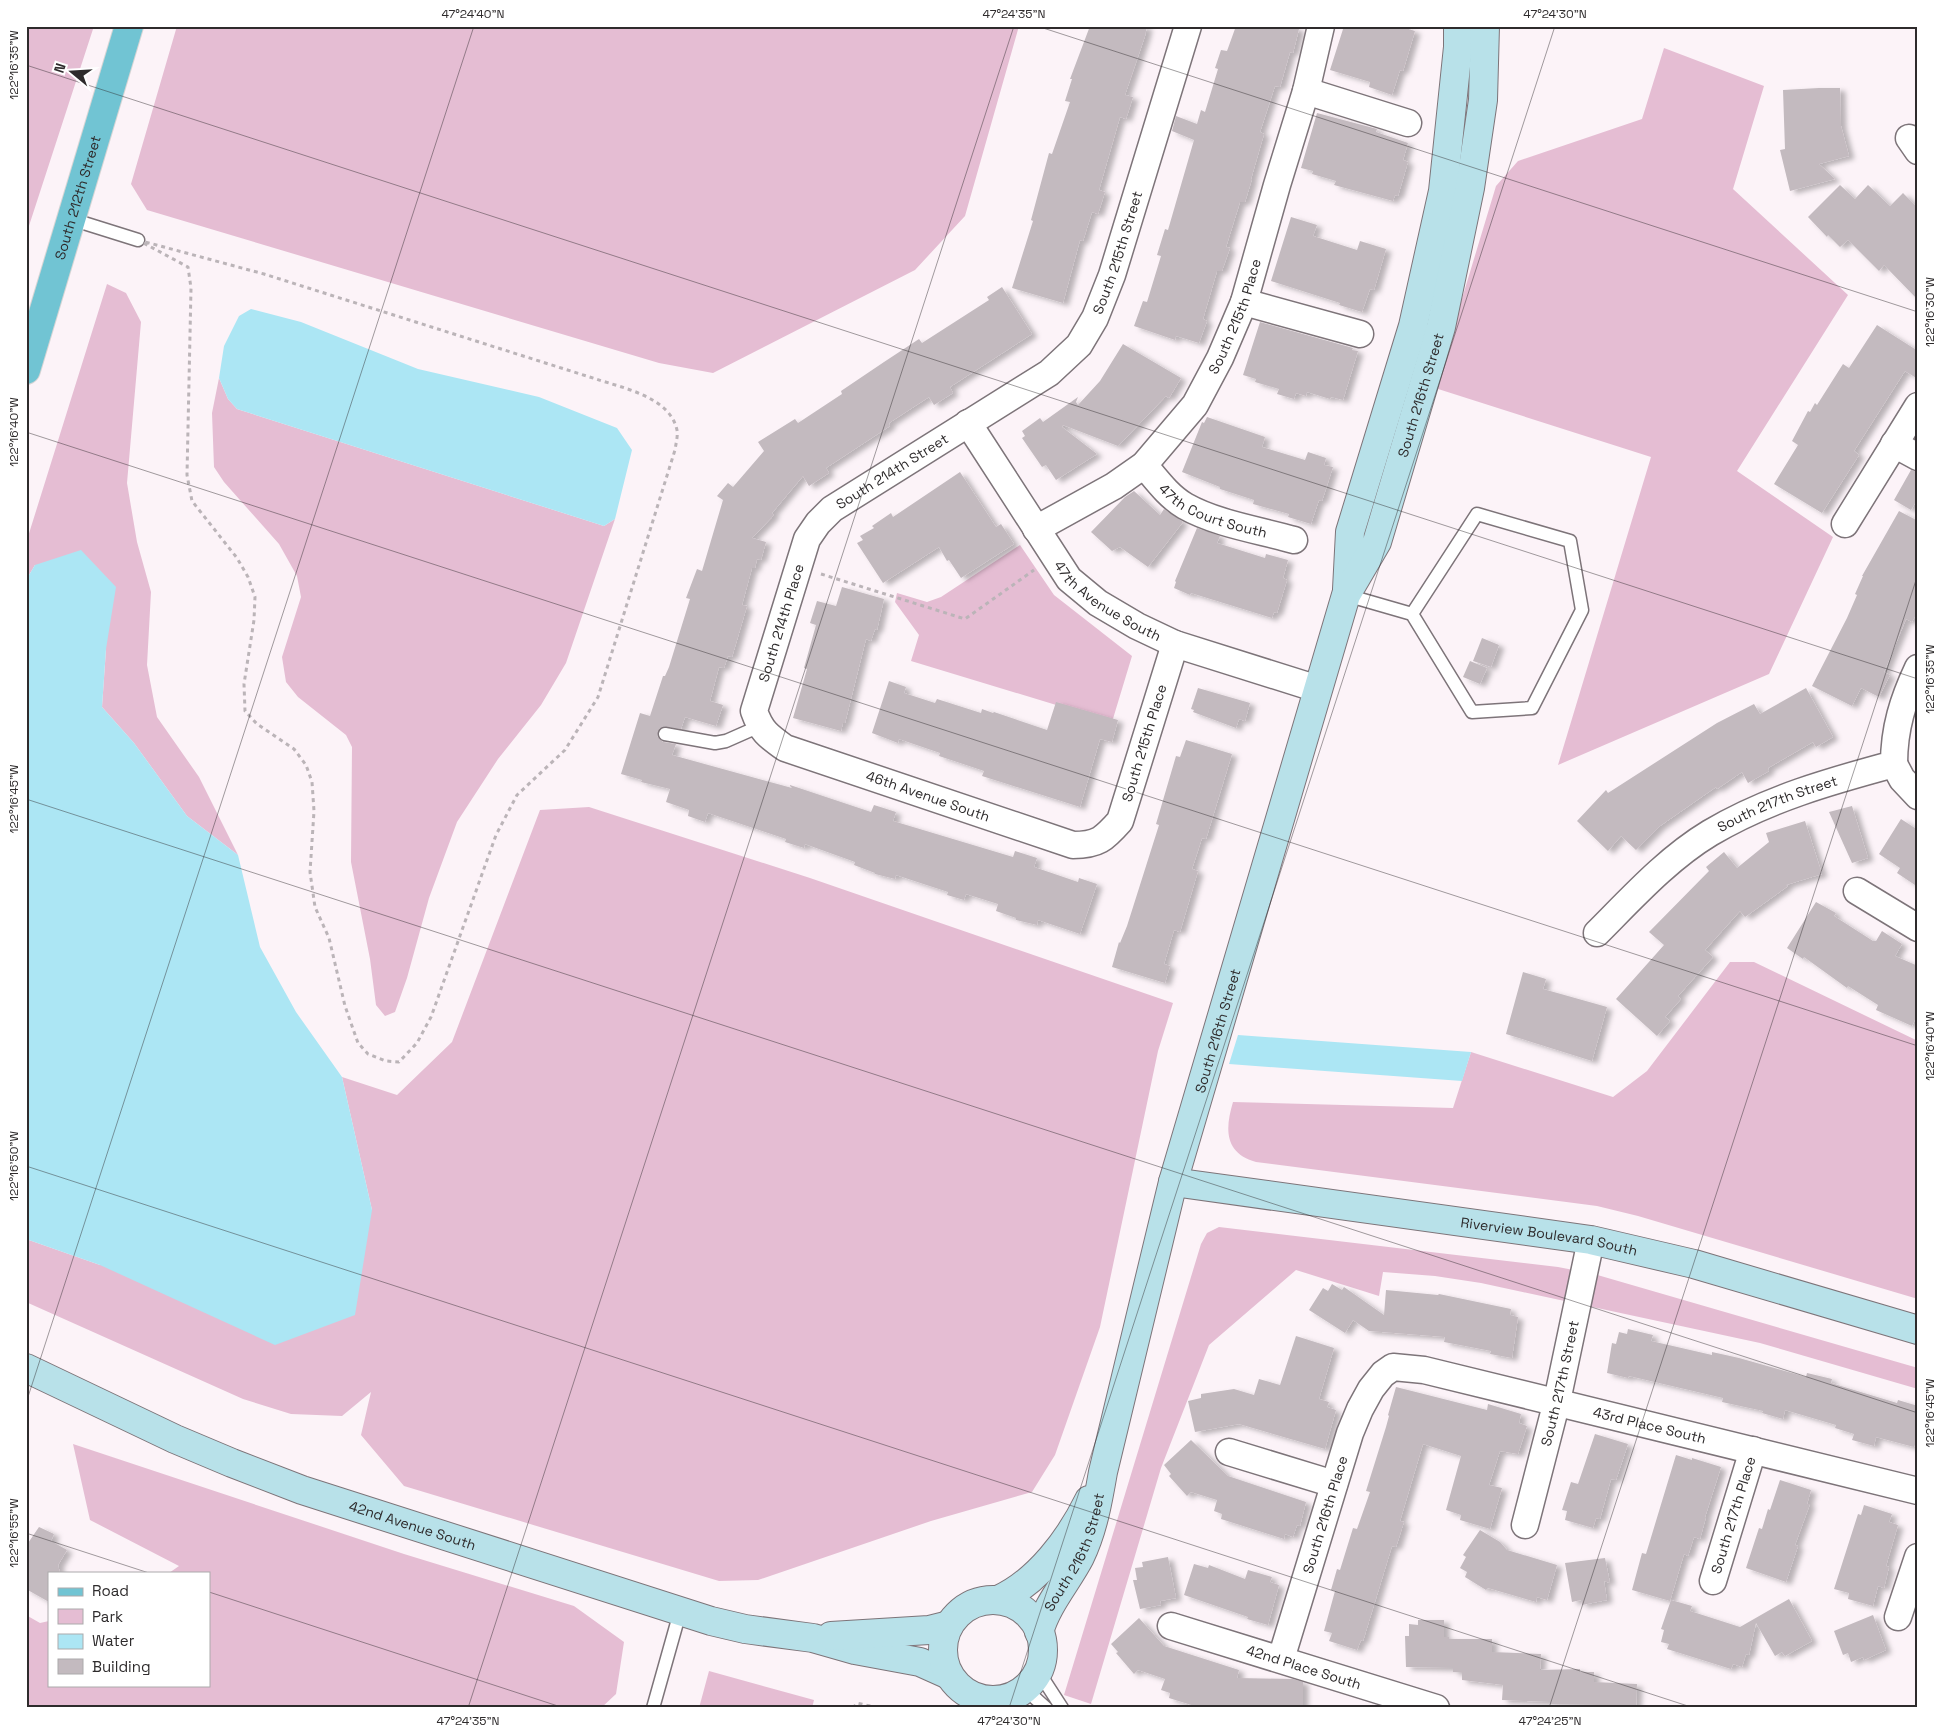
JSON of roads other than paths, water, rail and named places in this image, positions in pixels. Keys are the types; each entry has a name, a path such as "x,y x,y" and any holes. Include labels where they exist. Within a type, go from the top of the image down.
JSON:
{"main road":[{"name":"South 212th Street","path":"26,370 129,26"}],"street":[{"name":"South 215th Street","path":"968,423 1050,372 1079,346 1095,318 1112,275 1188,26"},
{"name":"South 215th Place","path":"1036,529 1114,486 1144,465 1195,405 1220,358 1244,302 1276,185 1306,91 1321,26"},
{"name":"South 216th Street","path":"1346,595 1350,532 1413,326 1443,190 1458,47 1458,26"},
{"name":"South 216th Street","path":"1039,1632 1044,1618 1080,1557 1089,1535 1097,1508 1103,1472 1173,1182 1346,595 1376,542 1441,327 1470,188 1483,100 1485,26"},
{"path":"1306,91 1408,123"},
{"path":"1244,302 1360,334"},
{"path":"1845,524 1918,406"},
{"name":"South 214th Street","path":"818,523 832,509 968,423"},
{"name":"47th Avenue South","path":"968,423 1069,579 1098,603 1137,626 1175,644 1318,689"},
{"path":"1894,444 1918,457"},
{"name":"47th Court South","path":"1144,465 1160,485 1184,505 1214,519 1294,540"},
{"name":"South 214th Place","path":"760,726 754,710 807,539 818,523"},
{"name":"South 215th Place","path":"1105,838 1120,821 1175,644"},
{"path":"1918,668 1900,714 1896,730 1894,764 1902,779 1918,796"},
{"name":"46th Avenue South","path":"760,726 768,737 785,748 1073,844 1086,845 1105,838"},
{"name":"South 217th Street","path":"1597,933 1672,861 1710,834 1752,811 1800,792 1894,764"},
{"path":"1857,891 1915,921"},
{"name":"Riverview Boulevard South","path":"1173,1182 1591,1240 1694,1264 1918,1330"},
{"name":"South 217th Street","path":"1525,1525 1557,1401 1591,1240"},
{"name":"43rd Place South","path":"1383,1374 1393,1367 1424,1370 1557,1401 1918,1491"},
{"name":"42nd Avenue South","path":"26,1368 175,1439 302,1490 680,1612 744,1628 813,1638 855,1650 920,1662 949,1675"},
{"name":"South 216th Place","path":"1281,1660 1350,1433 1371,1389 1383,1374"},
{"name":"South 217th Place","path":"1713,1581 1753,1450"},
{"path":"1228,1452 1334,1484"},
{"name":"South 216th Street","path":"998,1600 1012,1594 1048,1560 1085,1509 1103,1472"},
{"path":"1898,1617 1918,1557"},
{"path":"986,1600 998,1600 1011,1603 1023,1610 1033,1620 1039,1632 1042,1658 1022,1691 1004,1699 973,1701 949,1675 944,1664 943,1648 949,1626 965,1608 986,1600"},
{"name":"42nd Avenue South","path":"813,1638 853,1633 929,1630 949,1626"},
{"name":"42nd Place South","path":"1171,1626 1436,1708"}],"lane":[{"path":"71,219 138,240"},
{"path":"1346,595 1412,614 1472,712 1532,708 1582,610 1570,541 1477,514 1412,614"},
{"path":"666,734 715,743 726,741 760,726"},
{"path":"653,1708 680,1612"},
{"path":"1022,1691 1046,1708"},
{"path":"1022,1691 1062,1708"}],"water":[{"path":"251,309 301,322 418,369 539,397 617,428 632,450 615,519 604,526 237,409 228,399 219,378 224,346 239,316"},
{"path":"81,550 116,587 106,649 102,707 134,743 187,816 238,855 260,947 296,1012 342,1077 372,1210 355,1315 275,1345 100,1265 26,1239 26,580 35,565"},
{"path":"1238,1035 1471,1052 1462,1081 1229,1064"}]}
